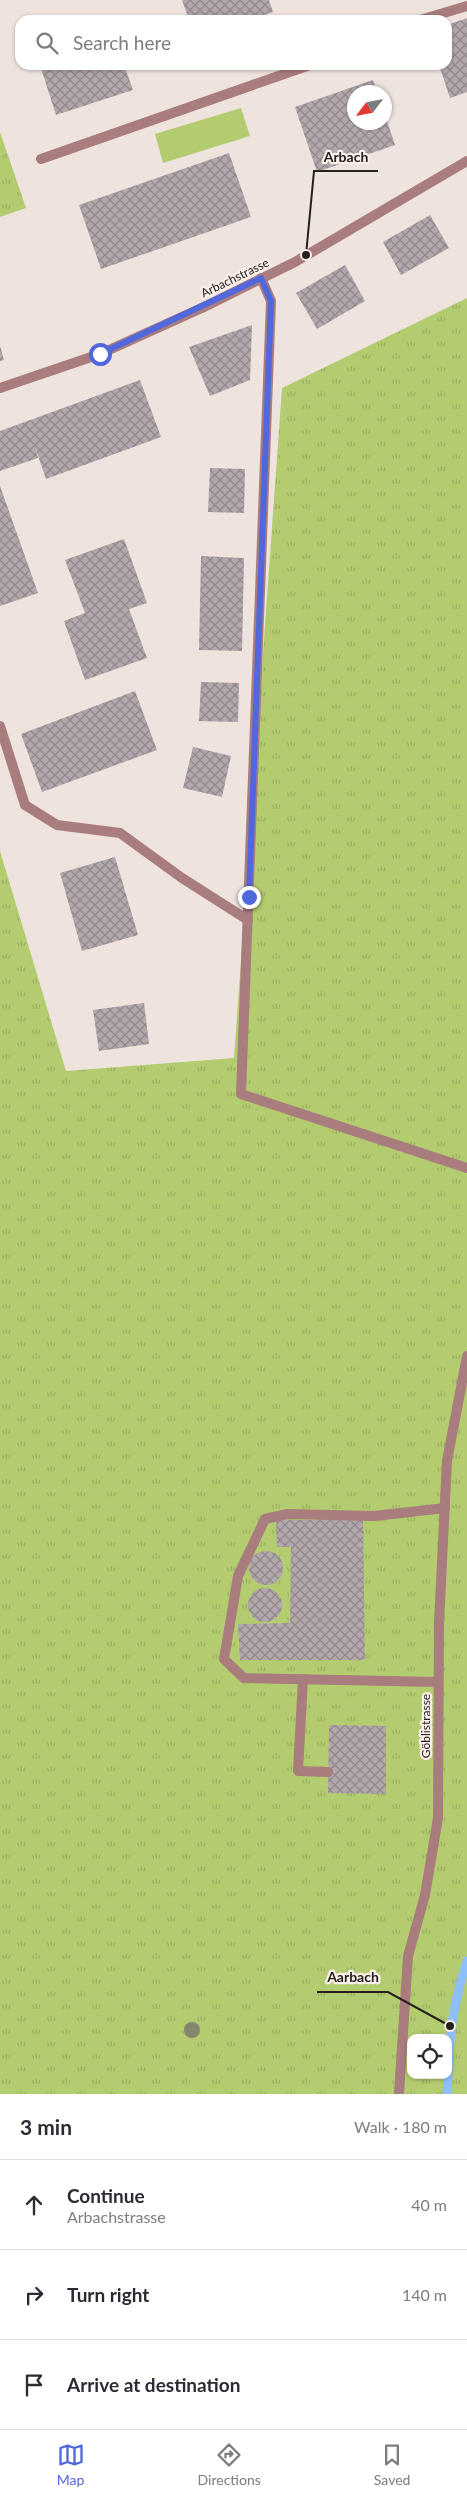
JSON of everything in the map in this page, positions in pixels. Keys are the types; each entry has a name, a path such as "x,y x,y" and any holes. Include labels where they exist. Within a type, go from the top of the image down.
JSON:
{"street":[{"path":"437,15 467,6"},
{"path":"42,159 296,70"},
{"name":"Arbachstrasse","path":"0,388 100,354 295,262 467,161"},
{"path":"261,278 271,301 241,1094 467,1168"},
{"path":"0,726 25,805 57,825 120,832 182,878 248,920"},
{"name":"Göblistrasse","path":"399,2094 408,1956 425,1895 438,1818 438,1682 447,1461 467,1356"},
{"path":"438,1682 244,1678 224,1659 238,1576 265,1519 287,1514 374,1516 445,1508"},
{"path":"303,1680 298,1771 328,1772"}],"green space":[{"path":"241,108 250,136 163,163 155,134"},
{"path":"0,132 26,208 0,217"},
{"path":"467,298 467,2094 0,2094 0,851 66,1071 234,1058 282,388"}],"building":[{"path":"182,0 269,0 273,12 264,15 187,15"},
{"path":"467,18 467,92 450,98 441,70 452,70 452,23"},
{"path":"42,70 126,70 133,90 56,115"},
{"path":"373,80 375,85 359,85"},
{"path":"347,89 347,130 390,130 395,145 317,172 295,107"},
{"path":"229,153 251,217 101,269 79,205"},
{"path":"430,215 449,248 401,275 383,242"},
{"path":"345,265 365,301 317,329 296,293"},
{"path":"252,325 250,380 210,396 189,347"},
{"path":"0,346 4,360 0,361"},
{"path":"140,380 161,437 46,479 35,447 38,458 0,471 0,431"},
{"path":"210,468 245,469 244,513 208,512"},
{"path":"0,486 38,593 0,606"},
{"path":"124,539 147,603 129,609 147,658 85,680 64,621 85,613 65,560"},
{"path":"201,556 244,558 242,651 199,650"},
{"path":"201,682 239,683 238,722 199,721"},
{"path":"135,691 157,750 42,792 21,734"},
{"path":"193,747 231,756 222,797 183,788"},
{"path":"115,857 138,935 82,951 60,873"},
{"path":"144,1003 149,1044 99,1051 93,1010"},
{"path":"276,1520 363,1520 365,1660 240,1660 238,1624 290,1623 291,1547 277,1547"},
{"path":"266,1551 273,1552 278,1556 282,1561 282,1575 278,1580 273,1584 266,1585 259,1584 254,1580 250,1575 249,1568 250,1561 254,1556 259,1552"},
{"path":"265,1588 272,1589 277,1593 281,1598 281,1612 277,1617 272,1621 265,1622 258,1621 253,1617 249,1612 248,1605 249,1598 253,1593 258,1589"},
{"path":"329,1725 386,1726 386,1794 328,1793"}],"waterway":[{"path":"451,2034 453,2015 467,1961"},
{"path":"447,2094 448,2079"}],"place":[{"name":"Arbach","path":"306,255"},
{"name":"Aarbach","path":"450,2026"}],"route":[{"path":"100,354 204,307 261,278 271,301 249,897"}]}
